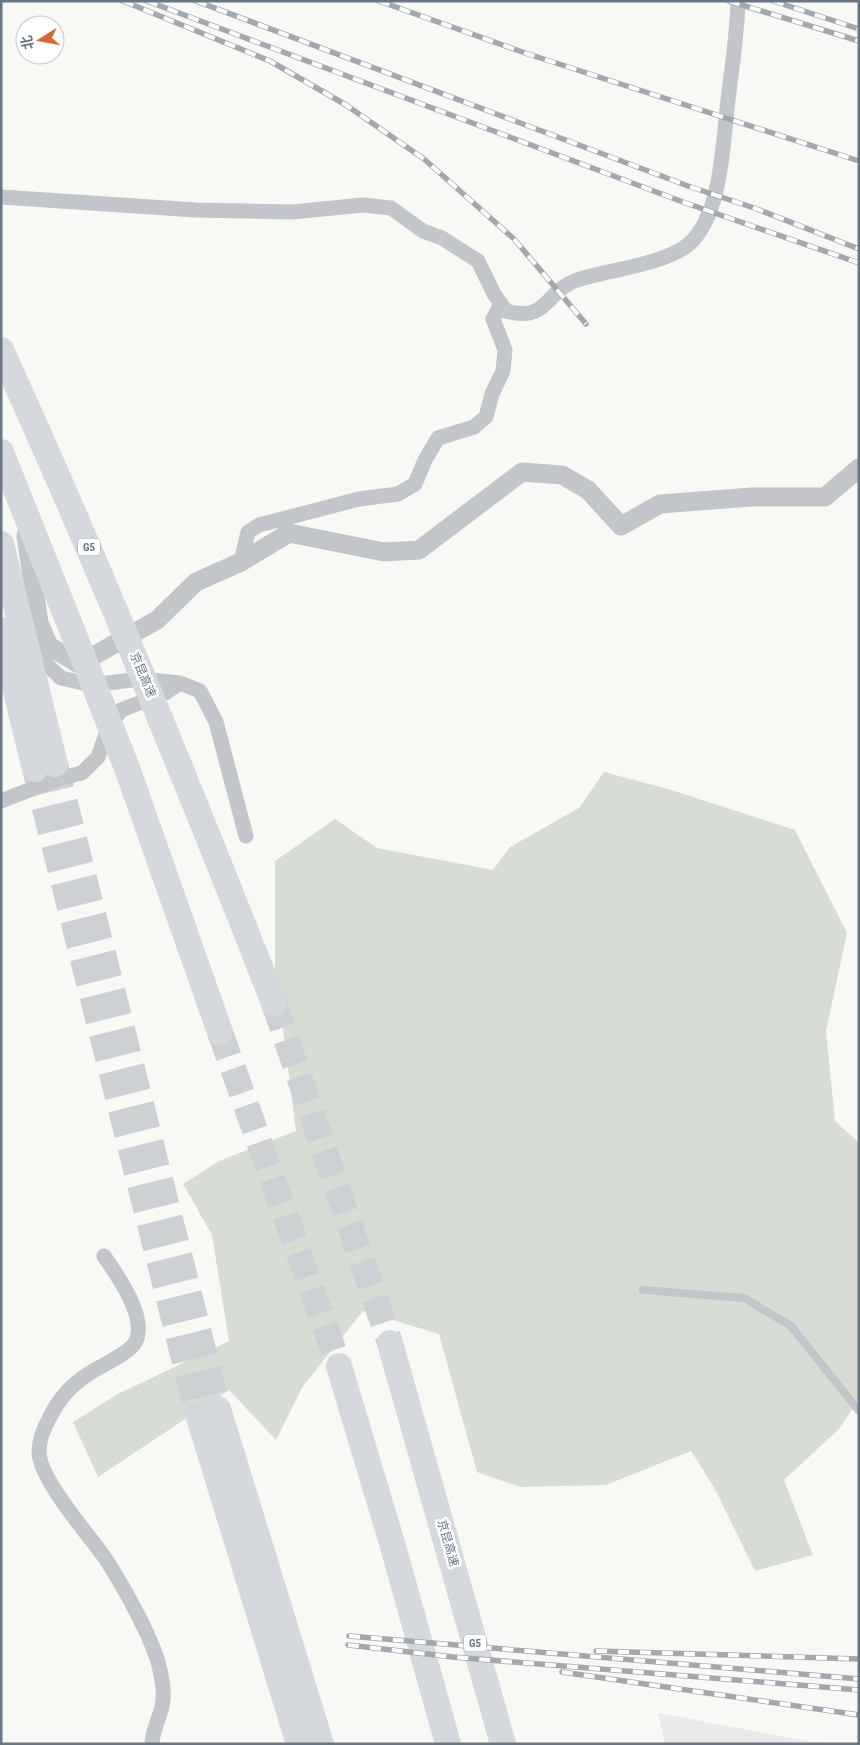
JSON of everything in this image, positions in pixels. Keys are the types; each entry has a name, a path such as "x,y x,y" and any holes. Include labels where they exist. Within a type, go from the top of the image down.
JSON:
{"highway":[{"name":"京昆高速","path":"1,350 70,502 173,746 274,1003"},
{"path":"1,452 127,768 220,1032"},
{"path":"1,544 45,767 1,630"},
{"name":"京昆高速","path":"390,1343 448,1542 503,1744"},
{"path":"339,1366 392,1543 448,1744"},
{"path":"299,1744 208,1412 320,1744"}],"street":[{"path":"1,197 196,210 292,212 363,204 391,208 423,231 442,238 478,261 506,312 522,316 540,310 552,297 574,281 661,258 688,244 702,226 719,179 734,56 738,2"},
{"path":"241,562 248,532 260,525 359,499 398,494 415,484 424,460 438,438 474,427 486,417 492,394 503,371 505,350 494,319 501,304"},
{"path":"1,442 6,453 28,542 39,623 49,646 79,664 157,620 196,582 241,562 289,533 384,552 419,550 522,472 562,475 588,490 621,526 660,504 752,496 825,497 859,468"},
{"path":"49,646 45,663 61,678 92,684 140,679 180,683 200,691 216,722 246,836"},
{"path":"1,801 60,778 82,773 98,757 108,728 120,710 166,693 180,683"},
{"path":"104,1256 119,1278 136,1313 138,1333 135,1343 118,1357 88,1374 59,1398 44,1427 39,1452 42,1466 66,1506 105,1560 151,1642 160,1668 163,1700 152,1744"}],"lane":[{"path":"642,1290 744,1298 791,1326 859,1411"}],"shaded area":[{"path":"604,772 668,789 795,830 847,933 826,1031 835,1121 859,1143 859,1399 839,1429 784,1480 813,1555 755,1571 715,1489 691,1451 606,1485 520,1487 477,1472 439,1334 363,1311 303,1386 276,1440 229,1390 98,1477 73,1422 118,1394 229,1341 212,1235 183,1184 219,1161 296,1131 275,968 275,861 335,819 377,848 493,870 510,847 579,808"},
{"path":"658,1713 823,1744 665,1744"}],"tunnel":[{"path":"55,764 218,1409"},
{"path":"35,769 198,1414"},
{"path":"274,1003 390,1343"},
{"path":"220,1032 339,1366"}],"railway":[{"path":"123,1 270,61 346,105 424,159 514,239 586,324"},
{"path":"147,1 683,202 859,263"},
{"path":"196,1 688,186 757,209 859,249"},
{"path":"379,1 528,54 859,161"},
{"path":"729,1 859,41"},
{"path":"773,1 859,29"},
{"path":"349,1636 859,1679"},
{"path":"348,1645 453,1657 859,1690"},
{"path":"596,1651 859,1659"},
{"path":"562,1672 859,1715"}]}
